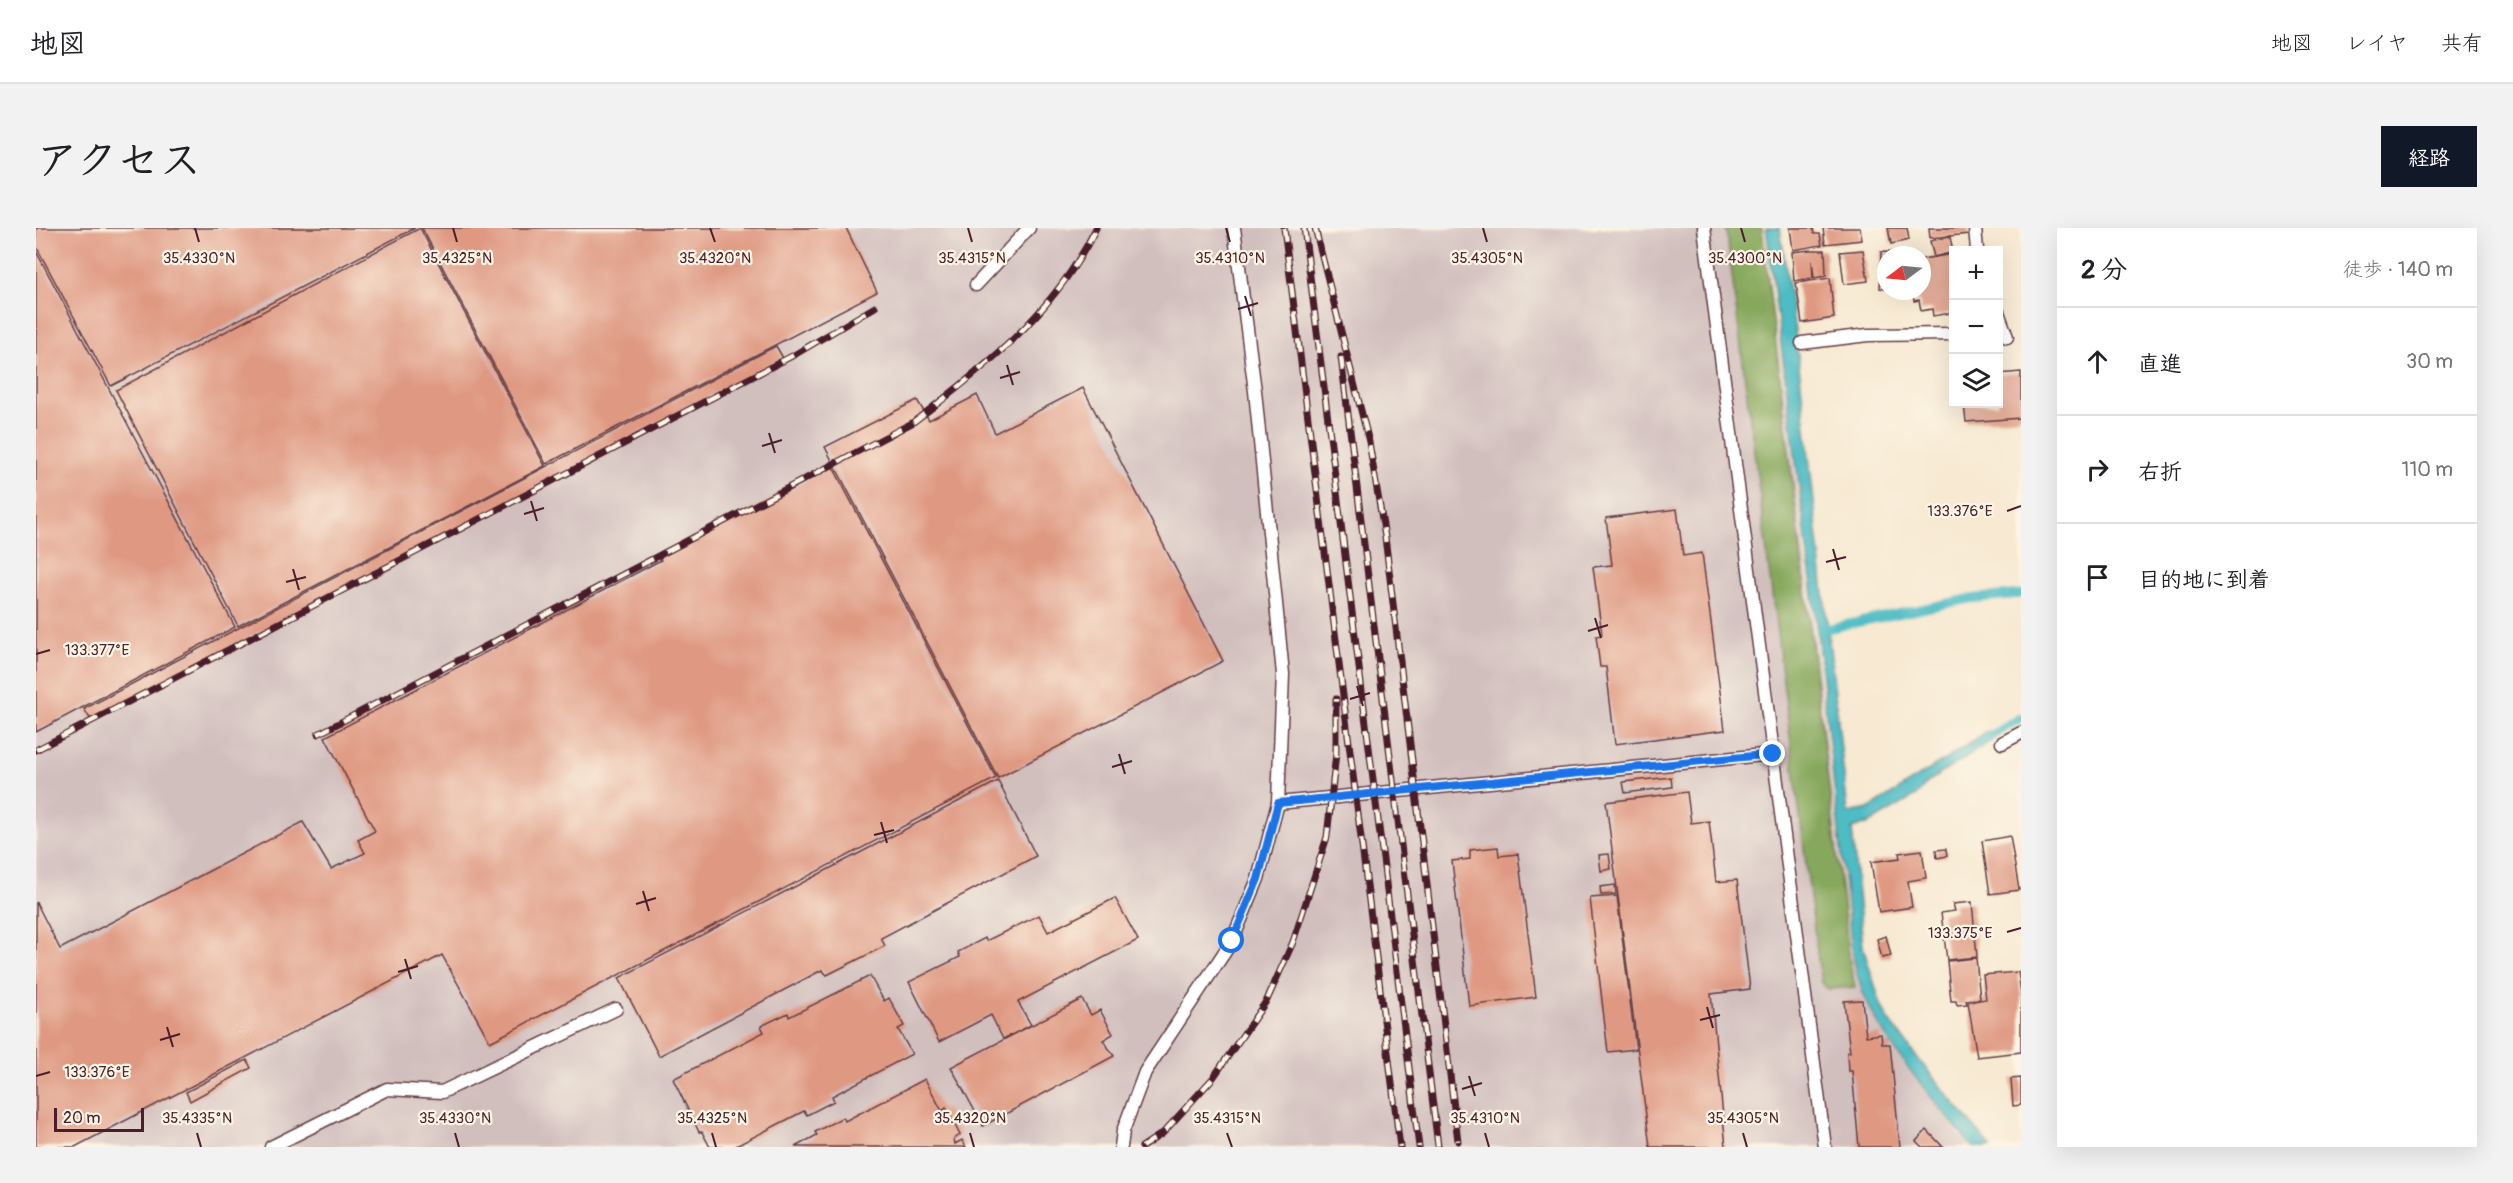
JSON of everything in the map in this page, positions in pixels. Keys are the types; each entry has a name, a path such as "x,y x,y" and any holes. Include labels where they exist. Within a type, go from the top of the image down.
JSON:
{"lane":[{"path":"976,285 1029,228"},
{"path":"1121,1147 1123,1131 1144,1072 1232,941 1258,879 1278,803 1283,674 1255,392 1234,228"},
{"path":"1704,228 1825,1147"},
{"path":"1975,228 1977,246"},
{"path":"1802,343 1868,335 1949,334"},
{"path":"2003,336 2021,336"},
{"path":"2002,743 2021,733"},
{"path":"1278,803 1773,754"},
{"path":"271,1147 387,1089 442,1092 616,1010"}],"shaded area":[{"path":"36,228 1762,228 1793,458 1850,947 1857,981 1877,1023 1901,1061 1969,1147 36,1147"}],"green space":[{"path":"1726,228 1762,228 1850,964 1855,987 1828,989 1821,983"}],"water":[{"path":"1766,228 1780,228 1796,338 1848,813 1869,809 1989,731 1994,739 1929,781 1916,796 1870,823 1852,829 1863,947 1881,1005 1889,1020 1918,1059 1991,1147 1972,1147 1907,1067 1878,1023 1866,1000 1857,974 1851,942 1813,596"}],"building":[{"path":"36,228 415,228 111,386 36,246"},
{"path":"420,228 545,466 238,626 116,390"},
{"path":"422,228 846,228 877,292 546,464"},
{"path":"1790,228 1813,228 1814,234 1820,234 1822,245 1793,250"},
{"path":"1823,228 1860,228 1862,240 1825,244"},
{"path":"1888,228 1907,228 1909,240 1891,244"},
{"path":"1929,228 1968,228 1969,234 1930,238"},
{"path":"1950,237 1952,246 1949,246 1949,253 1934,257 1930,241"},
{"path":"1825,250 1826,276 1814,278 1812,261 1813,278 1794,281 1792,252"},
{"path":"1863,250 1868,281 1844,284 1840,252"},
{"path":"36,251 235,627 36,732"},
{"path":"1949,255 1949,313 1933,316 1932,309 1921,311 1919,300 1931,300 1931,258"},
{"path":"1830,278 1834,318 1802,323 1796,283"},
{"path":"776,346 783,358 91,720 84,709"},
{"path":"2021,372 2021,418 1966,422 1964,408 2003,408 2003,374"},
{"path":"1083,388 1223,661 998,778 825,447 917,400 929,420 977,395 995,433"},
{"path":"833,467 996,778 490,1042 442,955 75,1147 36,1147 36,902 60,949 303,822 331,869 365,853 358,840 375,831 325,737"},
{"path":"1677,509 1683,556 1702,553 1725,730 1615,744 1606,667 1600,667 1596,636 1602,635 1593,567 1612,565 1606,518"},
{"path":"1671,777 1672,787 1625,793 1623,782"},
{"path":"998,781 1036,856 881,938 885,946 827,975 822,970 659,1056 619,978"},
{"path":"1687,792 1691,823 1709,821 1716,882 1737,880 1750,989 1711,994 1726,1147 1650,1147 1606,802"},
{"path":"2010,836 2019,890 1990,894 1982,841"},
{"path":"1498,847 1499,856 1518,854 1536,997 1469,1006 1452,861 1470,859 1470,850"},
{"path":"1946,849 1947,856 1937,858 1936,850"},
{"path":"1922,850 1926,878 1908,881 1912,907 1879,912 1871,862 1900,858 1899,853"},
{"path":"1609,854 1611,869 1601,871 1599,855"},
{"path":"1615,885 1616,894 1601,895 1600,887"},
{"path":"1617,896 1636,1049 1608,1052 1590,898"},
{"path":"1115,898 1138,940 1018,1002 1031,1025 1003,1039 991,1015 939,1042 909,982 960,957 958,952 985,938 986,941 1039,915 1048,932"},
{"path":"1972,902 1977,957 1947,960 1941,913 1955,911 1953,904"},
{"path":"1886,936 1891,956 1882,958 1877,939"},
{"path":"1976,958 1980,999 1966,1000 1967,1004 1957,1005 1956,1001 1951,1001 1947,961"},
{"path":"2018,972 2021,994 2021,1052 1977,1057 1968,1002 1986,999 1983,975"},
{"path":"870,976 884,1001 889,998 904,1026 898,1029 912,1054 832,1096 834,1101 807,1115 804,1111 734,1147 710,1147 702,1132 699,1132 673,1079 764,1032 761,1026 788,1013 789,1017"},
{"path":"1082,999 1091,1015 1100,1010 1113,1034 1103,1040 1114,1056 983,1126 951,1067"},
{"path":"1862,1000 1866,1036 1881,1034 1882,1044 1890,1044 1900,1147 1859,1147 1852,1071 1848,1071 1847,1052 1850,1052 1844,1001"},
{"path":"247,1060 251,1068 190,1101 186,1092"},
{"path":"2021,1078 2021,1105 2013,1106 2011,1079"},
{"path":"925,1079 942,1111 946,1108 960,1135 954,1139 955,1144 962,1140 966,1147 795,1147 817,1135 815,1132 843,1117 845,1121"},
{"path":"1927,1130 1943,1147 1922,1147 1916,1141"}],"waterway":[{"path":"1821,630 1968,599 2021,594"},
{"path":"1982,741 2021,718"}],"railway":[{"path":"318,734 912,423 992,359 1040,311 1080,258 1096,228"},
{"path":"1284,228 1400,1147"},
{"path":"1304,228 1419,1147"},
{"path":"1315,228 1369,442 1385,537 1458,1141"},
{"path":"36,750 794,355 875,307"},
{"path":"1341,357 1438,1146"},
{"path":"1142,1147 1163,1133 1213,1078 1267,1000 1293,942 1327,837 1336,753 1336,699"}],"route":[{"path":"1232,941 1258,879 1278,803 1773,754"}]}
